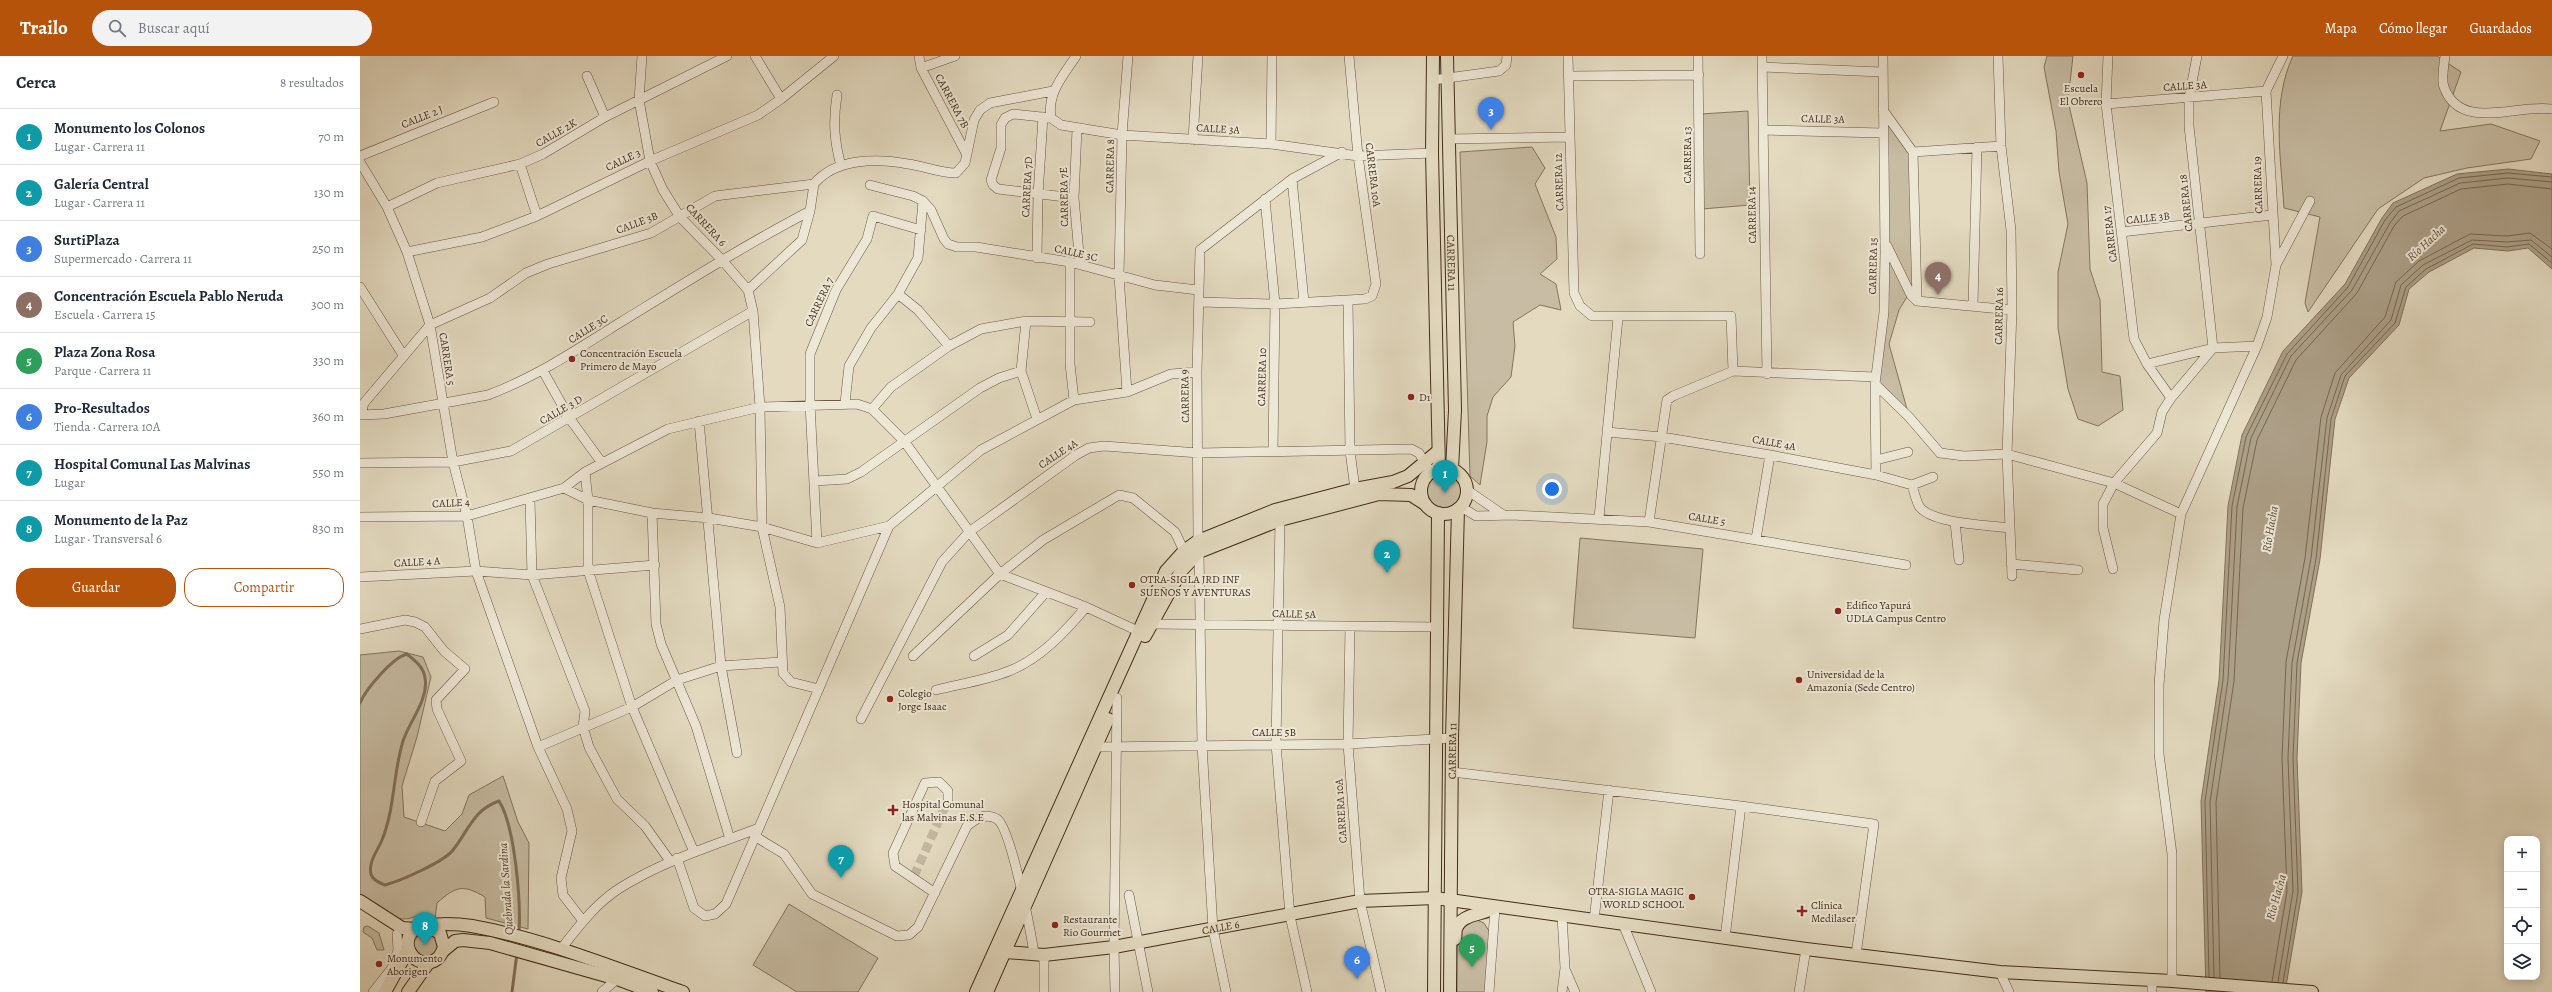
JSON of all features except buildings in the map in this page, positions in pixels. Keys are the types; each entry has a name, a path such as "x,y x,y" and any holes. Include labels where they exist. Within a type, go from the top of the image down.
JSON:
{"main road":[{"name":"CARRERA 11","path":"1432,468 1437,452 1439,410 1432,153 1433,56"},
{"name":"CARRERA 11","path":"1447,56 1455,410 1452,469"},
{"path":"1425,504 1421,491 1422,484 1432,468"},
{"path":"976,992 1166,571 1184,551 1198,547 1280,520 1379,494 1411,495 1438,513 1452,513 1460,508 1467,490 1460,474 1452,469 1432,468 1393,482 1355,489 1275,510 1198,547 1181,571 1151,624 1117,698 1027,906 987,992"},
{"name":"CARRERA 11","path":"1450,992 1452,738 1460,508"},
{"name":"CARRERA 11","path":"1434,992 1438,513"},
{"name":"CALLE 6","path":"1006,952 1039,954 1114,946 1290,916 1360,901 1435,898 1495,908 1806,949 2000,972 2152,986 2172,981 2312,992"},
{"path":"360,901 402,928 463,924 492,930 561,949 683,992"},
{"path":"360,908 397,934 406,952 416,960 429,962 437,959 443,951 455,941 463,940 490,943 616,979 652,992"},
{"path":"1450,941 1456,938 1456,928 1461,921 1495,908"},
{"path":"385,992 406,952 409,936 421,927 436,929 442,937 443,951"},
{"path":"408,992 429,962"}],"street":[{"name":"CARRERA 6","path":"642,56 639,100 650,161 663,190 680,217 722,260 748,290 753,311 760,407 762,528 780,607 781,662"},
{"name":"CALLE 2K","path":"387,207 437,183 520,164 550,150 605,117 727,56"},
{"path":"756,56 781,100"},
{"name":"CALLE 3","path":"407,252 482,237 537,216 650,161 758,115 781,100 834,56"},
{"name":"CARRERA 7B","path":"919,56 921,68 967,155"},
{"path":"921,68 955,56"},
{"path":"748,290 802,240 810,211 814,184 823,173 841,166 870,161 907,163 956,173 965,164 974,120 980,110 990,103 1052,91 1076,56"},
{"name":"CARRERA 8","path":"1127,392 1119,276 1122,135 1128,56"},
{"path":"1193,140 1198,56"},
{"path":"1271,144 1272,56"},
{"name":"CARRERA 10A","path":"1348,56 1358,156 1376,284 1372,296 1365,300 1348,300"},
{"path":"1433,80 1448,80 1499,71 1506,65 1507,56"},
{"name":"CARRERA 12","path":"1568,56 1574,293 1580,306 1592,316 1618,318"},
{"name":"CARRERA 13","path":"1698,56 1700,254"},
{"name":"CARRERA 14","path":"1762,56 1767,374"},
{"name":"CARRERA 15","path":"1876,475 1875,380 1884,312 1885,243 1883,56"},
{"name":"CARRERA 16","path":"1998,56 2001,146 2011,230 2012,310 2007,454 2012,576"},
{"name":"CARRERA 17","path":"2108,56 2106,104 2134,339 2147,364 2170,398"},
{"name":"CARRERA 18","path":"2197,56 2189,98 2189,126 2213,348"},
{"name":"CARRERA 19","path":"2172,981 2172,854 2159,754 2159,685 2164,620 2181,514 2257,346 2267,317 2276,265 2266,91 2283,56"},
{"path":"2445,56 2444,86 2453,104 2467,113 2482,113 2537,107 2552,109"},
{"path":"1762,67 1882,72"},
{"path":"1568,76 1698,75"},
{"path":"588,76 605,117"},
{"name":"CARRERA 7D","path":"1038,258 1038,195 1047,117 1052,91"},
{"name":"CALLE 3A","path":"2106,104 2266,91"},
{"path":"838,95 833,120 834,143 841,166"},
{"name":"CALLE 2 J","path":"360,156 494,102"},
{"path":"1883,110 1913,152 1917,301"},
{"name":"CALLE 3A","path":"1038,195 998,189 993,185 992,180 1001,148 1001,125 1005,118 1013,114 1047,117 1061,125 1077,129 1122,135 1271,144 1342,152 1358,156 1432,153"},
{"name":"CARRERA 7E","path":"1077,129 1074,198 1080,265"},
{"name":"CALLE 3A","path":"1763,130 1883,133"},
{"path":"1448,139 1569,137"},
{"path":"1913,152 2001,146"},
{"path":"1973,306 1977,147"},
{"path":"1265,199 1292,179 1342,152"},
{"name":"CARRERA 5","path":"360,162 387,207 407,252 430,325 453,462 467,516 476,571 538,747 567,810 572,831 562,878 563,895 583,921"},
{"path":"520,164 537,216"},
{"path":"1292,179 1304,302"},
{"name":"CALLE 3B","path":"361,415 364,403 402,355 430,325 490,298 526,273 548,264 651,233 715,196 814,184"},
{"path":"844,403 849,366 871,328 898,294 918,258 923,201 913,196 870,185"},
{"path":"1038,195 1074,198"},
{"name":"CARRERA 9","path":"1226,992 1213,929 1202,745 1201,624 1198,547 1198,290 1200,250 1265,199"},
{"name":"CARRERA 10","path":"1265,199 1275,304 1273,451"},
{"name":"CALLE 3C","path":"923,201 931,210 948,244 1070,262 1154,285 1198,290"},
{"path":"2276,265 2310,202"},
{"name":"CALLE 3C","path":"361,415 384,414 488,395 543,371 722,260 810,211"},
{"name":"CALLE 3B","path":"2122,232 2272,215"},
{"name":"CARRERA 7","path":"817,543 810,404 810,354 836,290 867,239 873,216 921,230"},
{"path":"1885,243 1911,295 1917,301 2012,310"},
{"path":"1070,262 1070,364 1074,400"},
{"path":"360,287 402,355"},
{"path":"898,294 918,310 949,346"},
{"path":"1199,302 1275,304 1348,300 1350,451 1355,489"},
{"name":"CALLE 3 D","path":"360,463 453,462 512,452 753,311"},
{"path":"1598,518 1618,318 1731,316 1733,371"},
{"path":"1090,322 1069,320 1026,321 981,329 949,346 891,387 872,409 904,440 1000,574 1086,607 1138,631"},
{"path":"1026,321 1021,371 1037,419"},
{"path":"2147,364 2213,348 2257,346"},
{"path":"2113,569 2103,528 2104,504 2114,483 2157,433 2162,412 2170,398 2213,348"},
{"path":"543,371 570,419 602,463"},
{"path":"815,481 847,479 861,472 904,440 980,388 999,378 1021,371"},
{"path":"1649,522 1667,400 1733,371 1875,380 1940,453 1964,456 2007,454 2114,483 2181,514"},
{"path":"530,500 532,575 585,711 583,727 589,746 617,799 645,826 674,859 694,908 705,916 715,914 726,904 889,526 981,450 1074,400 1127,392 1171,374 1197,372"},
{"name":"CALLE 4","path":"360,517 467,516 530,500 564,488 585,472 668,428 760,407 844,403 872,409"},
{"path":"699,421 709,518 721,666 736,753"},
{"name":"CALLE 4A","path":"1607,432 1662,437 1770,455 1876,475 1912,485"},
{"name":"CALLE 4A","path":"861,719 942,562 969,532 1076,455 1089,448 1104,446 1199,452 1411,449 1419,453 1432,468"},
{"path":"1876,460 1908,452"},
{"path":"1756,538 1770,455"},
{"path":"585,472 588,500 588,570 632,707 694,852"},
{"path":"1933,477 1912,485 1919,506 1926,512 1955,522 2009,528"},
{"path":"564,488 588,500 652,513 709,518 762,528 817,543 889,526"},
{"path":"1467,490 1502,514"},
{"path":"913,656 1000,574 1043,540 1119,495 1133,498 1175,532 1184,551"},
{"name":"CALLE 5","path":"1460,508 1476,516 1502,514 1598,518 1649,522 1756,538 1906,565"},
{"path":"652,513 656,624 661,644 696,726 730,839"},
{"path":"1280,520 1276,744 1290,916 1306,992"},
{"path":"1955,522 1959,560"},
{"path":"2011,564 2078,570"},
{"name":"CALLE 4 A","path":"360,577 476,571 532,575 655,565"},
{"path":"974,656 1008,635 1046,592"},
{"path":"936,690 1009,671 1027,662 1064,633 1086,607"},
{"path":"360,629 405,620 415,622 425,627 444,651 464,669 436,700 437,709 461,761 435,781 421,822"},
{"name":"CALLE 5A","path":"1151,624 1437,627"},
{"name":"CARRERA 10A","path":"1350,627 1348,744 1360,901 1381,992"},
{"path":"538,747 632,707 677,680 721,666 781,662 783,673 791,682 819,689"},
{"path":"1116,992 1114,946 1117,698"},
{"name":"CALLE 5B","path":"1096,747 1348,744 1452,738"},
{"path":"1452,772 1741,806 1874,824 1856,955"},
{"path":"935,892 895,866 893,853 925,783 938,782 948,791 948,800"},
{"path":"1594,920 1609,790"},
{"path":"1725,938 1741,806"},
{"path":"758,832 784,854 812,894 897,936 909,935 918,927 967,826 976,819 987,815 998,820 1008,837 1021,894 1027,906 1039,954 1044,992"},
{"path":"561,949 583,921 619,889 674,859 730,839 758,832"},
{"path":"1129,895 1148,992"},
{"path":"1489,992 1495,908"},
{"path":"1562,916 1565,968 1562,992"},
{"path":"1623,924 1651,992"},
{"path":"392,968 398,950 397,934"},
{"path":"1799,992 1806,949"},
{"path":"373,992 406,952"},
{"path":"1565,968 1575,992"},
{"path":"2000,972 2009,992"},
{"path":"602,992 616,979"}],"shaded area":[{"path":"2047,56 2073,56 2068,101 2087,183 2090,269 2100,300 2102,372 2120,376 2123,410 2098,426 2078,419 2068,389 2058,328 2058,272 2068,224 2059,172 2056,131 2044,67"},
{"path":"2293,56 2437,56 2461,72 2440,131 2491,124 2540,141 2531,159 2467,168 2424,178 2378,209 2308,312 2305,303 2320,217 2284,208 2280,150 2279,131 2282,93 2286,74"},
{"path":"1748,111 1750,205 1702,209 1701,114"},
{"path":"1889,125 1911,156 1913,287 1899,310 1889,344 1907,409 1878,381 1886,128"},
{"path":"1532,147 1545,168 1535,184 1556,237 1557,259 1540,274 1556,284 1561,310 1540,305 1513,322 1515,346 1511,377 1493,397 1487,416 1487,442 1480,485 1470,476 1460,152"},
{"path":"1441,474 1447,474 1456,479 1460,485 1460,497 1456,503 1447,508 1441,508 1432,503 1427,494 1427,488 1432,479"},
{"path":"1580,538 1703,549 1695,638 1573,628"},
{"path":"399,651 423,657 431,677 417,737 402,786 404,817 445,831 462,814 469,795 503,776 518,822 529,843 528,929 486,918 485,897 471,890 460,889 449,893 437,903 435,919 418,915 403,919 395,918 381,911 360,897 360,655"},
{"path":"789,904 878,958 858,992 797,992 753,965"},
{"path":"1477,920 1484,923 1489,931 1486,992 1457,992 1457,933 1462,925"},
{"path":"368,926 379,933 384,950 377,950 372,938 363,932 364,927"},
{"path":"432,931 441,944 433,955 422,958 411,946 418,936"}],"water":[{"name":"Río Hacha","path":"2508,169 2552,174 2552,269 2528,248 2508,251 2474,248 2429,272 2409,289 2399,325 2349,378 2335,419 2320,559 2301,663 2297,758 2302,892 2285,992 2206,992 2201,801 2219,680 2228,506 2242,435 2283,351 2345,284 2382,218 2393,203 2457,174"}],"waterway":[{"name":"Quebrada la Sardina","path":"360,703 380,675 394,661 401,657 407,654 423,670 425,678 424,694 403,741 397,765 392,803 386,828 371,865 370,870 373,878 385,885 401,880 441,860 459,843 477,815 490,805 499,801 505,813 509,828 516,865 519,903 519,933"},
{"name":"Quebrada la Sardina","path":"512,992 517,953"}],"tunnel":[{"path":"914,876 948,800"}],"place":[{"name":"Escuela El Obrero","path":"2081,75"},
{"name":"SurtiPlaza","path":"1491,130"},
{"name":"Concentración Escuela Pablo Neruda","path":"1938,295"},
{"name":"Concentración Escuela Primero de Mayo","path":"572,359"},
{"name":"D1","path":"1411,397"},
{"name":"Monumento los Colonos","path":"1445,493"},
{"name":"Galería Central","path":"1387,573"},
{"name":"OTRA-SIGLA JRD INF SUEÑOS Y AVENTURAS","path":"1132,585"},
{"name":"Edifico Yapurá UDLA Campus Centro","path":"1838,611"},
{"name":"Universidad de la Amazonía (Sede Centro)","path":"1799,680"},
{"name":"Colegio Jorge Isaac","path":"890,699"},
{"name":"Hospital Comunal las Malvinas E.S.E","path":"893,810"},
{"name":"Hospital Comunal Las Malvinas","path":"841,878"},
{"name":"OTRA-SIGLA MAGIC WORLD SCHOOL","path":"1692,897"},
{"name":"Clínica Medilaser","path":"1802,911"},
{"name":"Restaurante Rio Gourmet","path":"1055,925"},
{"name":"Monumento de la Paz","path":"425,945"},
{"name":"Monumento Aborigen","path":"379,964"},
{"name":"Plaza Zona Rosa","path":"1472,967"},
{"name":"Pro-Resultados","path":"1357,979"}]}
